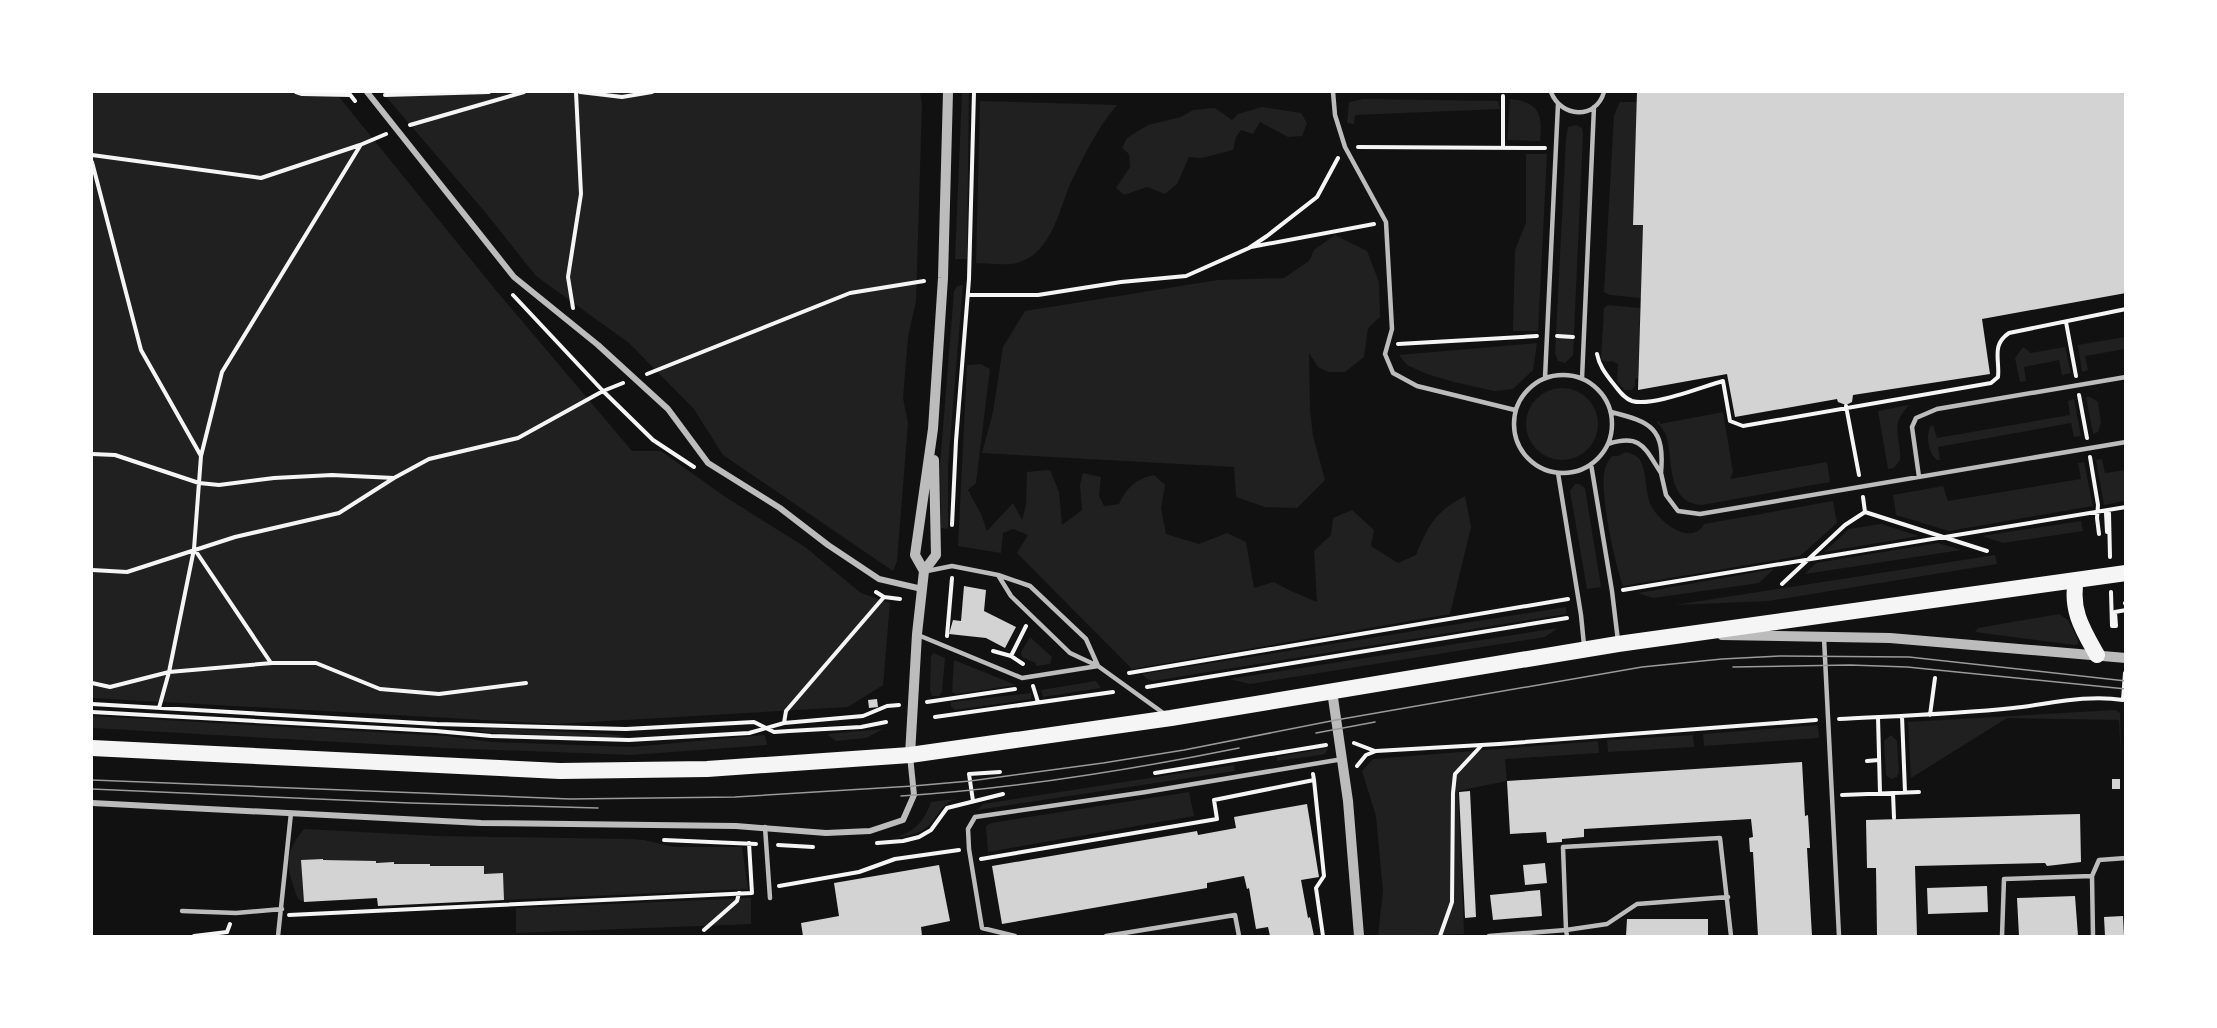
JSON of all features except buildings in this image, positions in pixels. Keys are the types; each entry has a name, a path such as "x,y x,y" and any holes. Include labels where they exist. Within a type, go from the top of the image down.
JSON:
{"highway":[{"path":"92,748 560,771 707,770 910,755 1171,718 1584,649 2126,573"},
{"path":"2076,580 2073,593 2075,611 2097,655"}],"street":[{"path":"924,571 915,555 933,429 944,278 948,92"},
{"path":"369,94 514,277 668,409 708,463 780,508 828,545 879,579 922,589"},
{"path":"92,803 553,825 765,827 826,833 870,831 903,820 914,795 910,755 916,634 924,571 936,555 933,429"},
{"path":"1687,635 1890,638 2126,658"},
{"path":"1332,691 1343,759 1359,936"}],"lane":[{"path":"1333,92 1335,115 1345,147 1386,222 1392,329 1385,354 1393,373 1417,386 1515,410"},
{"path":"1551,92 1558,104 1567,110 1576,112 1586,111 1594,106 1604,92"},
{"path":"1545,378 1558,104"},
{"path":"1582,379 1594,106"},
{"path":"1563,375 1582,379 1599,391 1611,412 1612,430 1608,444 1604,452 1591,464 1575,471 1558,472 1541,468 1527,458 1517,444 1513,427 1515,410 1526,391 1545,378 1563,375"},
{"path":"1919,477 1912,427 1916,418 1937,409 2126,377"},
{"path":"1611,412 1638,419 1654,430 1661,448 1661,473 1666,495 1678,511 1700,514 2126,442"},
{"path":"1608,444 1619,441 1640,443 1648,450 1661,473"},
{"path":"1591,464 1612,591 1618,644"},
{"path":"1558,472 1581,615 1584,649"},
{"path":"924,571 952,566 998,575 1030,586 1086,639 1098,666"},
{"path":"998,575 1011,596 1070,653 1098,666 1171,718"},
{"path":"916,634 1022,678 1098,666"},
{"path":"1824,638 1839,936"},
{"path":"1015,936 982,928 969,849 968,829 975,817 1146,792 1343,759"},
{"path":"278,936 291,813"},
{"path":"765,827 770,898"},
{"path":"1566,933 1563,847 1720,838 1731,936"},
{"path":"2093,936 2092,876 2099,860 2126,858"},
{"path":"2002,936 2004,879 2092,876"},
{"path":"1489,936 1566,933 1607,924 1637,904 1728,897"},
{"path":"182,911 282,912"},
{"path":"1107,936 1235,915 1239,936"}],"path":[{"path":"296,92 302,94 489,92"},
{"path":"92,155 261,178 360,145 398,129 524,92"},
{"path":"576,328 568,277 581,194 578,92 622,98 652,92"},
{"path":"952,529 956,441 968,295 974,92"},
{"path":"1503,96 1503,147"},
{"path":"159,708 169,672 194,549 201,456 222,372 360,145"},
{"path":"968,295 1038,295 1121,282 1186,276 1249,248 1317,196 1345,147 1555,148"},
{"path":"92,162 141,350 201,456"},
{"path":"1249,248 1386,222"},
{"path":"92,570 127,572 194,549 265,529 339,513 429,459 519,438 603,391 850,293 924,281"},
{"path":"1388,345 1510,336 1595,339 1600,366 1621,394 1630,401 1647,403 1723,381 1730,421 1743,426 1846,406 1911,398 1995,381 1999,371 1997,349 2009,333 2126,309"},
{"path":"2066,322 2098,511 2099,534"},
{"path":"2068,397 2088,394"},
{"path":"1911,398 1912,404"},
{"path":"1846,406 1859,477 1869,475"},
{"path":"2086,437 2094,436"},
{"path":"92,454 116,454 199,483 219,485 274,478 332,476 394,478"},
{"path":"1861,488 1865,512"},
{"path":"1629,589 2126,507"},
{"path":"1865,512 1987,551"},
{"path":"1782,584 1845,525 1865,512"},
{"path":"2107,532 2106,513 2109,513 2109,525"},
{"path":"194,549 272,663"},
{"path":"950,648 947,634 952,566"},
{"path":"784,723 786,711 884,597"},
{"path":"1110,675 1567,599"},
{"path":"2114,614 2126,610"},
{"path":"991,651 1011,656 1031,615"},
{"path":"935,717 1130,689 1567,618"},
{"path":"947,634 954,638"},
{"path":"92,683 110,687 169,672 272,663 316,663 380,689 439,694 526,683"},
{"path":"1358,766 1366,755 1376,751 1827,719 1930,715 2104,697 2124,700 2126,669"},
{"path":"1930,715 1935,678"},
{"path":"934,701 1044,685"},
{"path":"92,704 437,724 626,729 754,722 774,732 861,727 886,722"},
{"path":"92,712 491,736 629,740 749,733 784,723 863,716 891,706"},
{"path":"1902,716 1905,792"},
{"path":"1878,717 1880,794"},
{"path":"788,739 789,731"},
{"path":"1155,773 1340,742 1352,742 1376,751"},
{"path":"1440,936 1452,902 1455,774 1482,745"},
{"path":"1867,760 1879,760"},
{"path":"1312,764 1324,876 1316,888 1323,936"},
{"path":"975,817 969,774 1000,772"},
{"path":"971,861 1217,819 1214,800 1314,780"},
{"path":"1832,796 1919,792"},
{"path":"1893,793 1894,818"},
{"path":"972,801 1003,794"},
{"path":"282,912 752,893 749,843"},
{"path":"769,887 859,872 895,859 969,849"},
{"path":"704,930 737,901 739,893"},
{"path":"194,936 227,932 236,913"}],"shaded area":[{"path":"92,92 335,92 494,288 632,451 661,451 724,496 805,547 861,593 890,603 883,685 848,707 556,724 92,698"},
{"path":"382,92 920,92 922,104 916,301 908,337 903,398 908,423 897,561 893,571 723,455 694,409 629,343 536,276 485,212"},
{"path":"962,92 969,92 967,259 955,259"},
{"path":"1364,99 1498,101 1500,109 1355,115 1354,124 1347,123 1349,102"},
{"path":"1510,99 1527,103 1537,111 1541,123 1540,141 1507,140"},
{"path":"980,101 1117,105 1082,160 1047,240 1029,258 1017,263 976,263"},
{"path":"1620,102 1637,102 1633,224 1643,225 1641,298 1610,295 1604,292 1614,115"},
{"path":"1262,107 1301,113 1307,123 1302,136 1288,137 1260,122 1253,134 1241,130 1236,137 1233,150 1202,158 1189,157 1177,184 1165,194 1147,187 1124,195 1116,188 1130,167 1129,154 1122,148 1127,138 1148,125 1181,117 1193,110 1215,108 1232,120 1238,114"},
{"path":"1576,125 1582,128 1583,134 1573,355 1565,363 1558,361 1555,353 1566,139 1568,127"},
{"path":"1526,154 1547,154 1538,331 1513,331 1515,250 1526,223"},
{"path":"1335,235 1367,251 1379,282 1380,317 1368,328 1364,357 1345,372 1328,372 1318,367 1309,353 1313,436 1325,480 1297,508 1265,507 1236,497 1234,467 982,453 993,412 1003,347 1025,311 1218,280 1284,278 1309,261 1314,250"},
{"path":"963,285 948,465 948,529 941,528 940,465 954,291 957,286"},
{"path":"1608,305 1640,308 1638,378 1635,379 1635,386 1632,390 1625,390 1617,382 1618,364 1601,360 1604,308"},
{"path":"2125,337 2125,349 2085,356 2088,370 2082,372 2078,345"},
{"path":"1537,343 1533,370 1513,389 1494,391 1427,374 1407,365 1399,355"},
{"path":"2023,347 2031,353 2065,347 2071,373 2062,375 2059,360 2024,367 2026,381 2020,382 2015,358"},
{"path":"981,364 990,369 976,483 968,490 987,531 1013,503 1022,520 1026,505 1027,472 1050,470 1059,492 1062,525 1082,510 1080,485 1083,473 1101,477 1099,496 1104,506 1119,504 1133,485 1154,475 1165,485 1161,508 1166,534 1199,544 1227,533 1246,542 1254,588 1274,582 1317,602 1314,551 1331,535 1333,518 1352,510 1374,530 1371,546 1398,563 1416,555 1434,520 1447,507 1465,496 1471,527 1450,614 1132,669 1017,553 1028,535 1013,529 1003,533 1001,553 958,546 967,365"},
{"path":"1562,388 1582,394 1592,404 1598,424 1592,444 1582,454 1562,460 1542,454 1532,444 1526,424 1532,404 1542,394"},
{"path":"2086,397 2098,402 2101,423 2098,432 2093,434"},
{"path":"2074,399 2081,436 2074,437 2071,423 1938,447 1940,460 1934,457 1930,449 1928,435 1933,425 1937,438 2070,415 2068,401"},
{"path":"1909,405 1899,419 1897,431 1900,460 1894,468 1888,469 1878,411"},
{"path":"1723,412 1733,472 1730,479 1827,462 1830,482 1702,505 1691,503 1677,490 1671,470 1667,438 1657,422 1659,421 1660,424"},
{"path":"1626,452 1635,455 1640,460 1650,503 1659,517 1674,529 1691,533 1698,531 1704,524 1833,501 1837,523 1800,556 1623,586 1609,530 1604,498 1604,470 1612,456"},
{"path":"2102,459 2105,473 2125,470 2125,501 2104,505 2096,460"},
{"path":"2084,462 2093,506 1949,531 1896,515 1893,495 1943,486 1948,501 2081,479 2078,463"},
{"path":"1575,484 1585,488 1601,587 1587,589 1570,491"},
{"path":"2081,521 2083,531 2003,543 1982,536"},
{"path":"1881,524 1919,536 1824,552 1849,529"},
{"path":"1938,543 1961,550 1805,574 1816,563"},
{"path":"1995,555 1997,564 1768,601 1675,605"},
{"path":"1774,569 1759,583 1653,598 1638,593"},
{"path":"1566,607 1566,614 1153,681 1142,674"},
{"path":"2059,614 2068,620 2078,644 1975,632 1978,628"},
{"path":"1558,628 1545,637 1250,684 1229,679"},
{"path":"1030,637 1052,657 1050,664 1036,666 1036,663 1022,657 1021,652"},
{"path":"934,653 945,658 942,691 939,696 932,696 930,690 931,656"},
{"path":"954,660 1016,685 956,694 952,692"},
{"path":"1096,681 1101,688 1043,697 1041,690"},
{"path":"1031,693 1031,699 955,710 951,706 951,702"},
{"path":"2115,710 2120,713 2121,758 2119,720 2007,718 1911,778 1908,722"},
{"path":"92,716 446,736 492,742 631,747 765,735 767,745 631,755 445,748 92,728"},
{"path":"1818,725 1819,738 1704,746 1703,734"},
{"path":"493,728 625,736 609,738 471,730"},
{"path":"883,729 866,738 836,741 827,734"},
{"path":"1693,735 1694,747 1608,752 1607,740"},
{"path":"1891,735 1897,741 1899,772 1897,777 1891,779 1886,775 1884,741"},
{"path":"1598,741 1599,753 1505,759 1507,781 1458,791 1464,934 1378,936 1383,891 1376,816 1362,771 1373,759"},
{"path":"1328,748 1325,754 1277,761 1277,757"},
{"path":"1234,765 1235,771 977,810 983,804"},
{"path":"1189,792 1194,816 988,852 986,826 991,823"},
{"path":"956,799 946,804 930,824 922,830 894,838 907,833 917,825 931,802"},
{"path":"304,829 438,836 629,839 674,847 742,847 748,889 504,900 503,873 484,874 484,866 430,866 429,864 322,859 301,860 304,902 298,899 289,871 289,863 292,847"},
{"path":"751,898 751,924 516,933 516,908"}],"tram line":[{"path":"92,780 570,799 735,797 970,781 1103,763 1642,667 1722,659 1780,656 1909,657 2126,681"},
{"path":"1733,667 1850,665 1907,667 2126,689"},
{"path":"1316,733 1375,722"},
{"path":"901,796 985,789 1071,778 1239,748"},
{"path":"92,789 410,803 598,808"}]}
